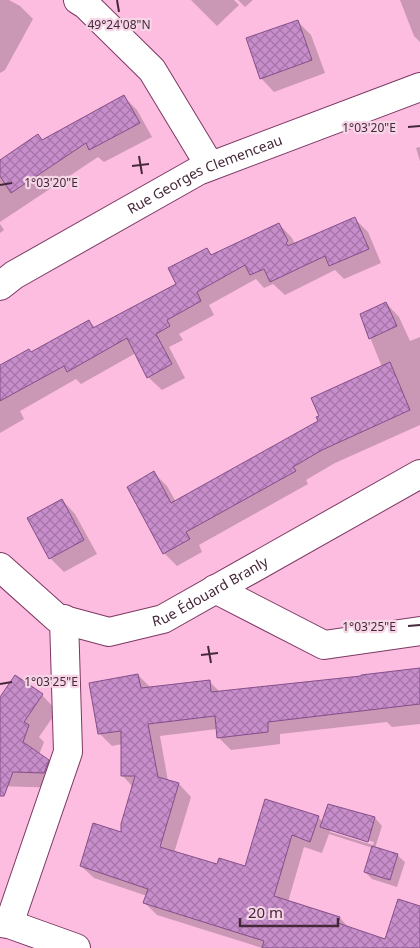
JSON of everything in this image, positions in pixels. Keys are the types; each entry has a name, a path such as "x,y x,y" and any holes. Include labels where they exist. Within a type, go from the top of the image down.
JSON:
{"street":[{"path":"78,0 152,70 210,166"},
{"name":"Rue Georges Clemenceau","path":"0,286 14,275 198,171 420,88"},
{"name":"Rue Édouard Branly","path":"0,567 57,618 109,632 163,618 420,474"},
{"path":"216,589 324,645 420,631"},
{"path":"64,619 68,752 4,924 76,948"}],"building":[{"path":"298,20 312,60 260,79 246,38"},
{"path":"124,95 140,123 89,150 86,143 11,193 0,176 0,160 38,134 42,140"},
{"path":"355,217 369,249 329,266 325,256 270,282 264,269 250,275 245,265 197,292 201,301 167,320 170,326 156,334 172,364 147,378 127,338 67,372 64,366 0,401 0,365 29,349 31,352 89,320 93,328 176,284 168,268 207,248 211,255 279,223 288,241 286,243 288,246"},
{"path":"386,302 397,326 369,339 360,314"},
{"path":"390,362 410,410 322,450 293,467 296,471 186,532 190,539 163,554 127,487 154,471 171,503 318,421 316,417 319,416 311,398"},
{"path":"62,499 84,540 49,559 27,518"},
{"path":"420,668 420,704 268,722 268,732 217,738 215,716 148,724 158,777 179,783 160,847 217,864 219,858 245,866 265,799 319,816 310,842 292,835 274,896 340,917 338,923 385,939 398,899 420,906 420,948 262,948 264,941 143,903 148,889 80,866 93,823 121,832 121,824 135,776 121,776 121,731 98,734 89,683 138,674 141,688 210,680 211,692"},
{"path":"15,675 43,694 24,722 29,725 23,742 49,760 44,773 13,772 4,796 0,796 0,697"},
{"path":"328,804 375,817 368,842 320,827"},
{"path":"372,846 398,854 390,880 364,872"}]}
